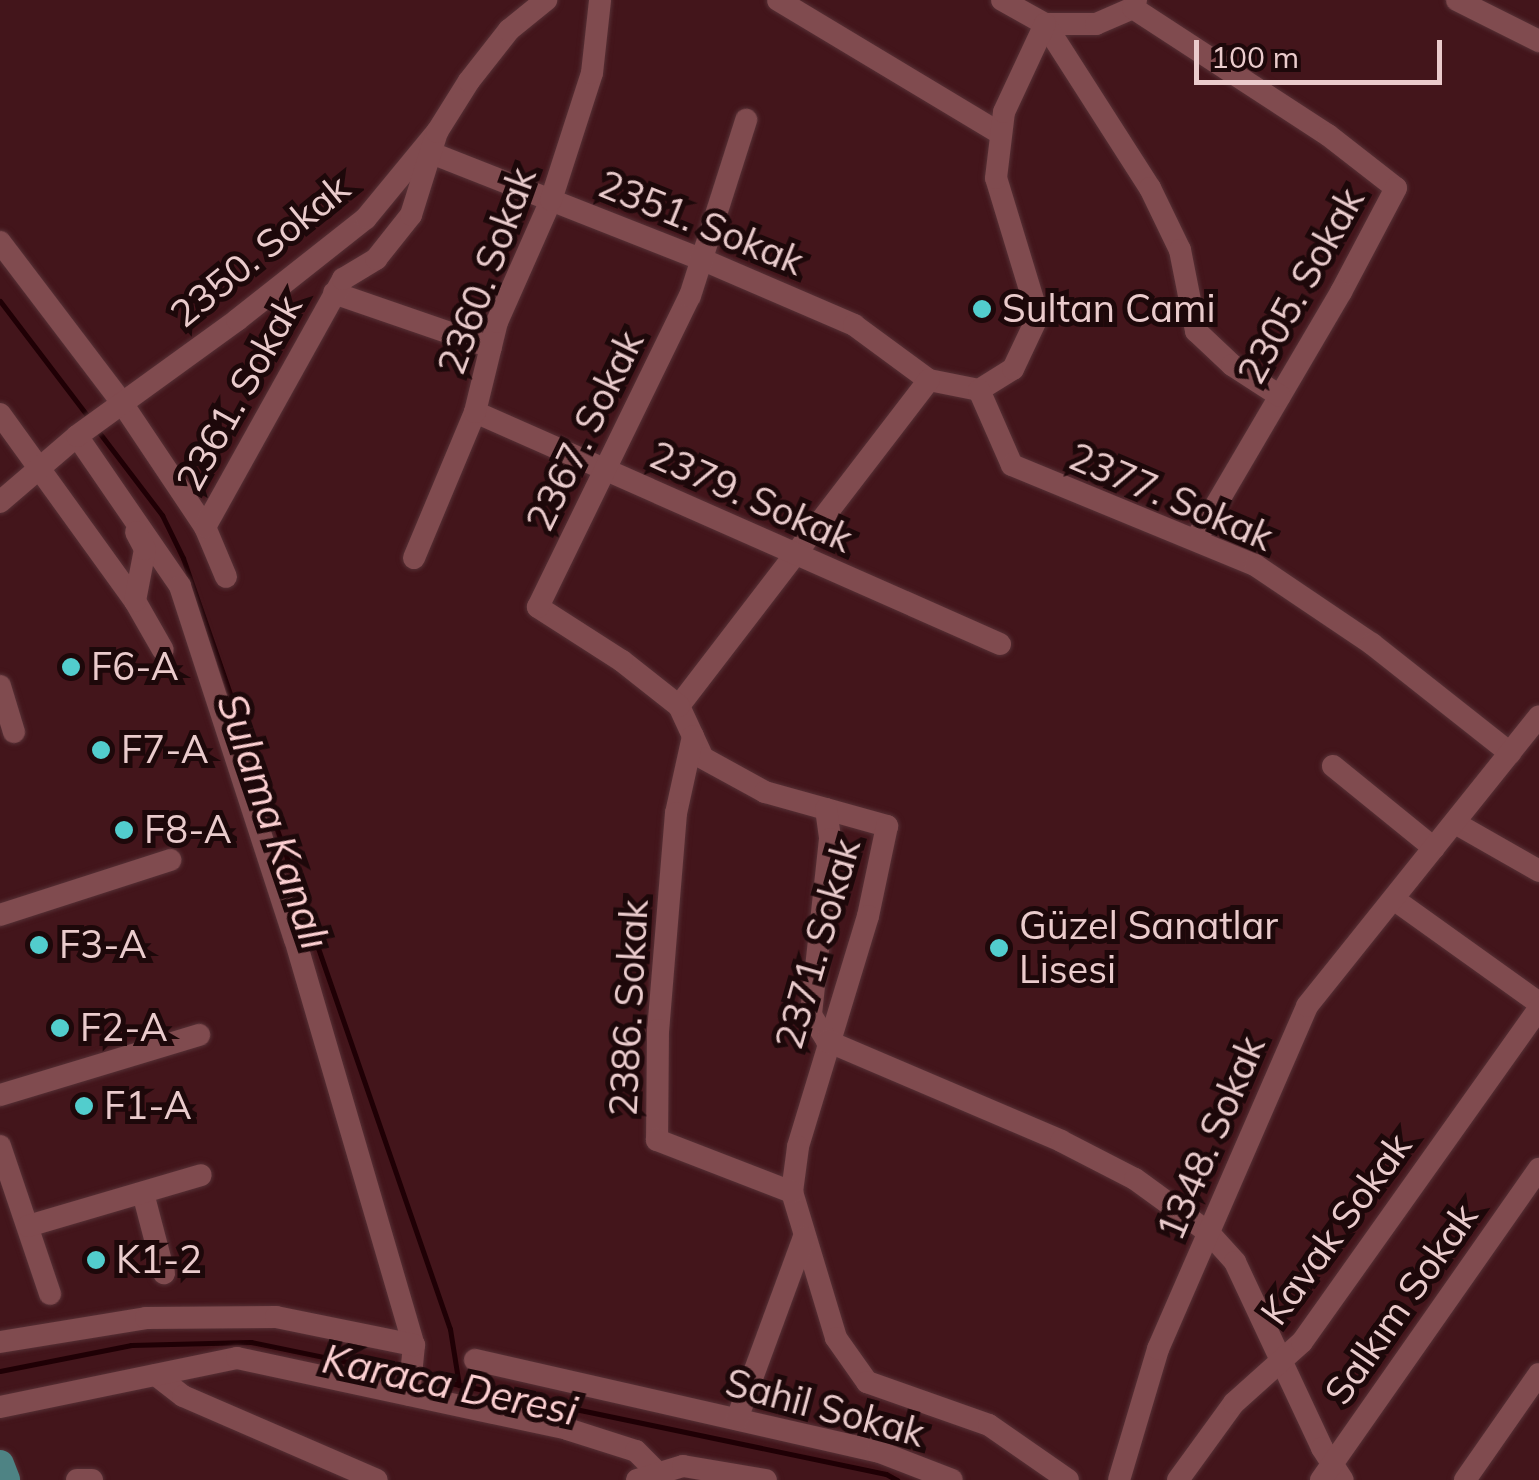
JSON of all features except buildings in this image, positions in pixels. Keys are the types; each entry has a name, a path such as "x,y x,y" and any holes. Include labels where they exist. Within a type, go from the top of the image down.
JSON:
{"main road":[{"path":"0,1464 6,1480"}],"street":[{"path":"509,30 514,0"},
{"path":"491,348 334,293 343,279 376,259 412,215 435,143 509,30 546,0"},
{"name":"2360. Sokak","path":"414,558 474,412 497,322 550,200 592,73 600,0"},
{"path":"778,0 1002,134"},
{"path":"1002,0 1044,24 1158,204 1180,250 1196,332 1232,365 1280,396"},
{"path":"1457,0 1539,40"},
{"path":"1044,24 1096,24 1134,4"},
{"name":"2305. Sokak","path":"1134,4 1328,135 1396,188 1196,539"},
{"path":"679,706 930,380 979,390 1013,369 1038,316 996,178 1004,112 1044,24"},
{"name":"2367. Sokak","path":"679,706 622,660 538,607 690,296 746,120"},
{"name":"2351. Sokak","path":"435,143 550,200 701,258 854,324 930,380"},
{"name":"2350. Sokak","path":"0,502 40,472 75,437 366,218 435,143"},
{"path":"0,242 205,527 226,577"},
{"name":"2361. Sokak","path":"205,527 334,293"},
{"name":"2377. Sokak","path":"979,390 1012,465 1255,565 1372,644 1510,753"},
{"name":"2379. Sokak","path":"474,412 1000,644"},
{"path":"0,414 134,600 164,650"},
{"path":"75,437 145,549 134,600"},
{"path":"75,437 180,586 295,939 414,1345 410,1395"},
{"path":"0,686 14,732"},
{"name":"2371. Sokak","path":"679,706 703,758 765,792 887,826 868,916 798,1147 792,1192 836,1338 867,1382 989,1425 1068,1480"},
{"name":"1348. Sokak","path":"1120,1480 1158,1349 1306,1006 1539,716"},
{"name":"2386. Sokak","path":"693,736 676,813 658,1030 657,1140 792,1192"},
{"path":"1333,766 1434,848"},
{"path":"826,809 830,839 812,1016 827,1042 1076,1148 1136,1178 1209,1233 1236,1262 1332,1475"},
{"path":"1455,822 1539,870"},
{"path":"0,914 170,860"},
{"path":"1395,900 1539,1005"},
{"name":"Kavak Sokak","path":"1178,1480 1234,1403 1302,1342 1539,1005"},
{"path":"0,1095 199,1035"},
{"path":"0,1146 50,1294"},
{"name":"Salkım Sokak","path":"1332,1475 1539,1169"},
{"path":"28,1226 200,1175"},
{"path":"143,1193 164,1273"},
{"path":"737,1419 804,1238"},
{"path":"0,1342 146,1318 276,1317 414,1345"},
{"path":"0,1407 237,1358 584,1434 636,1451 648,1477 683,1466 766,1480"},
{"name":"Sahil Sokak","path":"474,1360 877,1452 952,1480"},
{"path":"1465,1480 1539,1374"},
{"path":"156,1376 182,1396 378,1480"},
{"path":"77,1480 92,1480"}],"waterway":[{"name":"Sulama Kanalı","path":"0,301 89,418"},
{"name":"Sulama Kanalı","path":"98,431 162,515 183,558 450,1329 459,1385"},
{"name":"Karaca Deresi","path":"0,1371 131,1345 251,1342 406,1374"},
{"name":"Karaca Deresi","path":"417,1376 886,1474 897,1480"}],"place":[{"name":"Sultan Cami","path":"982,309"},
{"name":"F6-A","path":"71,667"},
{"name":"F7-A","path":"101,750"},
{"name":"F8-A","path":"124,830"},
{"name":"F3-A","path":"39,945"},
{"name":"Güzel Sanatlar Lisesi","path":"999,948"},
{"name":"F2-A","path":"60,1028"},
{"name":"F1-A","path":"84,1106"},
{"name":"K1-2","path":"96,1260"}]}
